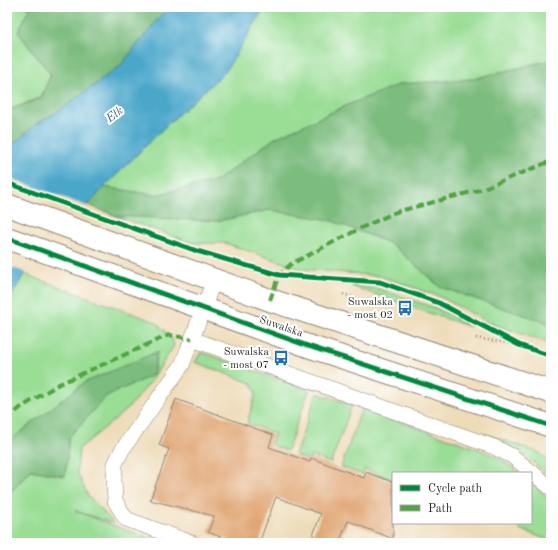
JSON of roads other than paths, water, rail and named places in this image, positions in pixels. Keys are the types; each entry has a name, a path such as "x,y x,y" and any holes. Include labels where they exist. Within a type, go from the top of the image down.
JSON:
{"street":[{"name":"Suwalska","path":"7,205 99,240 214,280 551,392"},
{"name":"Suwalska","path":"7,238 203,310 551,426"}],"lane":[{"path":"192,543 126,518 115,501 115,464 122,450 182,365 214,280"},
{"path":"192,339 494,447 512,456 532,472"},
{"path":"532,472 551,488"}],"water":[{"name":"Ełk","path":"168,7 265,7 225,72 170,122 104,187 24,274 7,304 7,149 35,125 63,108 120,66"}],"place":[{"name":"Suwalska - most 02","path":"405,308"},
{"name":"Suwalska - most 07","path":"281,358"}]}
